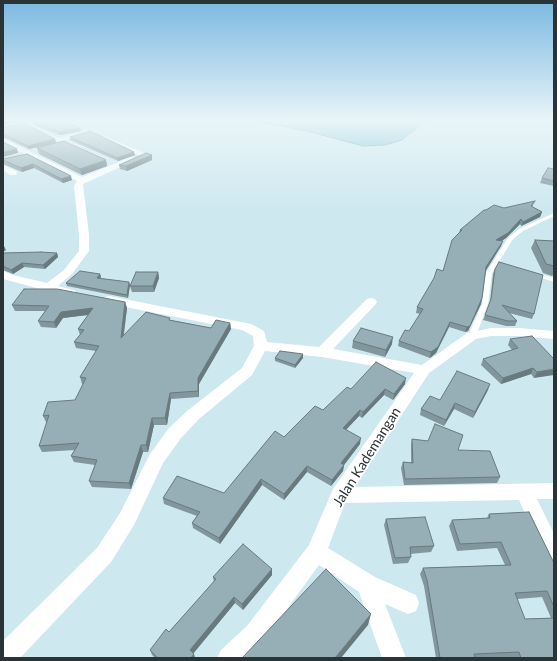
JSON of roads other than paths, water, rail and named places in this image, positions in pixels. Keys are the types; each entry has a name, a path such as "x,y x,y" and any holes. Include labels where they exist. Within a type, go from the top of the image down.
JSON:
{"street":[{"path":"30,151 81,180"},
{"path":"48,288 76,263 84,251 84,235 78,186 81,180 145,155 135,151"},
{"path":"16,157 33,152"},
{"path":"105,160 118,166"},
{"path":"3,167 13,173"},
{"path":"3,274 9,278 84,295"},
{"path":"3,658 71,590 104,554 127,519 156,459 175,433 193,415 247,371 261,346 259,334 246,327 98,298"},
{"path":"322,352 371,302"},
{"name":"Jalan Kademangan","path":"229,658 255,634 316,552 339,495 424,370 472,336 491,332 519,332 554,335"},
{"path":"261,346 322,352 424,370"},
{"path":"524,491 554,556"},
{"path":"339,495 554,491"},
{"path":"316,552 367,585 408,603"},
{"path":"367,585 394,658"}],"lane":[{"path":"472,336 485,304 489,273 498,263 511,238 521,230 554,214"},
{"path":"526,272 554,280"}]}
